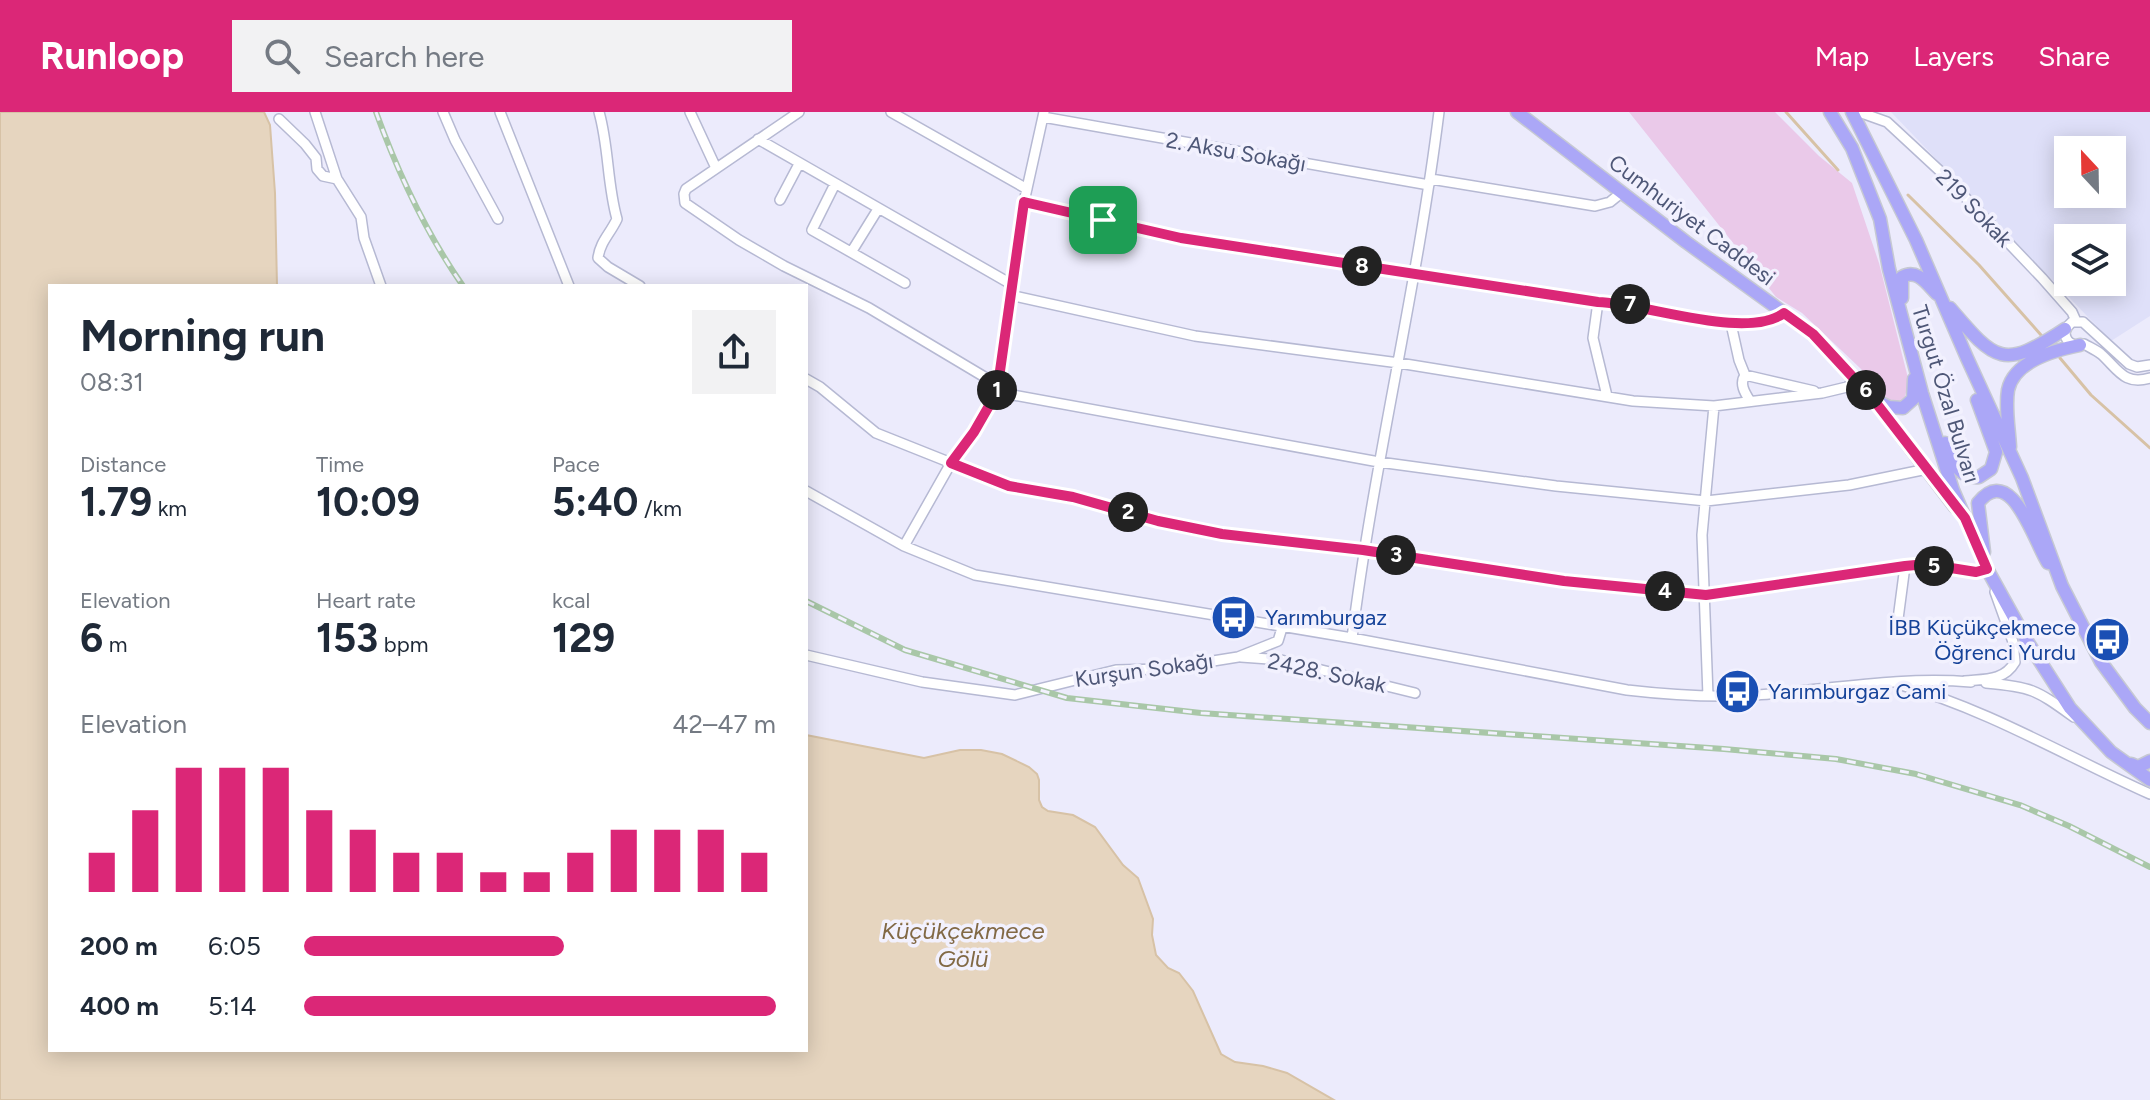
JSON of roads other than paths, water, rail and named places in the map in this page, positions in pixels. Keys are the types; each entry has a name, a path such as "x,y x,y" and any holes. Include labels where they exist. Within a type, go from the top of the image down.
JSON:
{"main road":[{"name":"Cumhuriyet Caddesi","path":"1517,112 1813,334 1857,379 1965,518"},
{"name":"Turgut Özal Bulvarı","path":"1830,112 1852,148 1880,219 1889,269 1922,393 1953,490 1987,569 2027,641 2070,708 2111,752 2150,780"},
{"name":"Turgut Özal Bulvarı","path":"1852,112 1887,178 1943,300 2010,454 2062,586 2101,662 2150,723"},
{"path":"1873,399 1896,408 1909,404 1915,391 1900,284 1907,274 1917,274 1979,343 1989,350 2026,353 2070,325"},
{"path":"1922,393 1959,471 1972,478 1987,474 1995,461 1996,452 1968,377 1955,331"},
{"path":"2010,454 2007,402 2010,382 2016,373 2059,349 2082,345"},
{"path":"1987,569 1978,503 1984,495 1998,490 2006,492 2017,502 2037,545 2062,586"},
{"path":"2135,708 2150,733"},
{"path":"2111,752 2138,767 2150,761"}],"street":[{"path":"315,112 337,179 361,217 364,238 380,284"},
{"path":"443,112 498,219"},
{"path":"500,112 568,284"},
{"path":"599,112 604,131 609,191 617,219 610,233 599,244 598,258 637,284"},
{"path":"690,112 716,168"},
{"path":"799,112 788,115 686,189 684,199 689,207 761,253 869,308 998,389 1379,462 1556,486 1706,501 1849,485 1927,469"},
{"path":"891,112 1027,189"},
{"path":"1352,638 1363,550 1399,363 1439,112"},
{"name":"219 Sokak","path":"1859,112 1887,122 1941,172 2072,312 2070,325"},
{"path":"904,546 998,389 1024,202 1043,115"},
{"name":"2. Aksu Sokağı","path":"1043,115 1430,182 1595,206 1610,202 1621,193"},
{"path":"279,119 316,158 317,169 323,176 337,179"},
{"path":"758,139 1011,289 1195,336 1399,363 1607,396 1714,406 1822,393 1847,387 1857,379"},
{"path":"780,200 799,164"},
{"path":"835,184 812,230 905,283"},
{"path":"1024,202 1181,238 1277,255 1598,302 1620,302 1731,324 1774,319 1784,313"},
{"path":"852,251 878,209"},
{"path":"1598,302 1593,338 1607,396"},
{"path":"2150,365 2137,367 2129,364 2083,322 2070,325 2065,336 2069,343 2101,354 2122,377 2131,380 2150,378"},
{"path":"1731,324 1745,375"},
{"path":"2082,345 2089,338 2089,330"},
{"path":"1745,375 1822,393"},
{"path":"1745,375 1743,388 1750,401"},
{"path":"808,380 876,433 1009,486 1073,497 1158,521 1222,534 1363,550 1564,581 1706,595 1926,564 1976,572 1987,569 2013,642 2015,662 2007,673 1999,677 1965,681"},
{"path":"1708,696 1706,595 1702,568 1714,406"},
{"path":"808,492 904,546 975,575 1352,638 1627,690 1708,696 1759,695 1890,681 1965,681 2027,687 2044,695 2089,728"},
{"path":"1898,619 1905,566"},
{"name":"Kurşun Sokağı","path":"808,655 922,682 1015,695 1116,670 1163,669 1238,657 1278,641 1282,628"},
{"name":"2428. Sokak","path":"1238,657 1281,660 1415,693"},
{"path":"1890,681 1934,694 2025,732 2150,794"}],"water":[{"name":"Küçükçekmece Gölü","path":"0,112 264,112 270,125 277,284 48,284 48,1052 808,1052 808,735 924,758 960,750 981,750 1002,754 1029,767 1039,780 1042,807 1073,815 1095,827 1123,865 1138,878 1153,919 1156,955 1168,968 1179,973 1193,991 1221,1054 1235,1062 1287,1073 1334,1100 0,1100"}],"waterway":[{"path":"1786,112 1838,170"},
{"path":"1908,195 1979,265 2041,335"},
{"path":"2060,358 2091,395 2150,448"}],"railway":[{"path":"376,112 414,202 462,284"},
{"path":"808,602 905,650 1067,698 1201,713 1836,759 1916,774 2020,805 2150,867"}],"place":[{"name":"Yarımburgaz","path":"1234,617"},
{"name":"İBB Küçükçekmece Öğrenci Yurdu","path":"2107,640"},
{"name":"Yarımburgaz Cami","path":"1737,691"}]}
